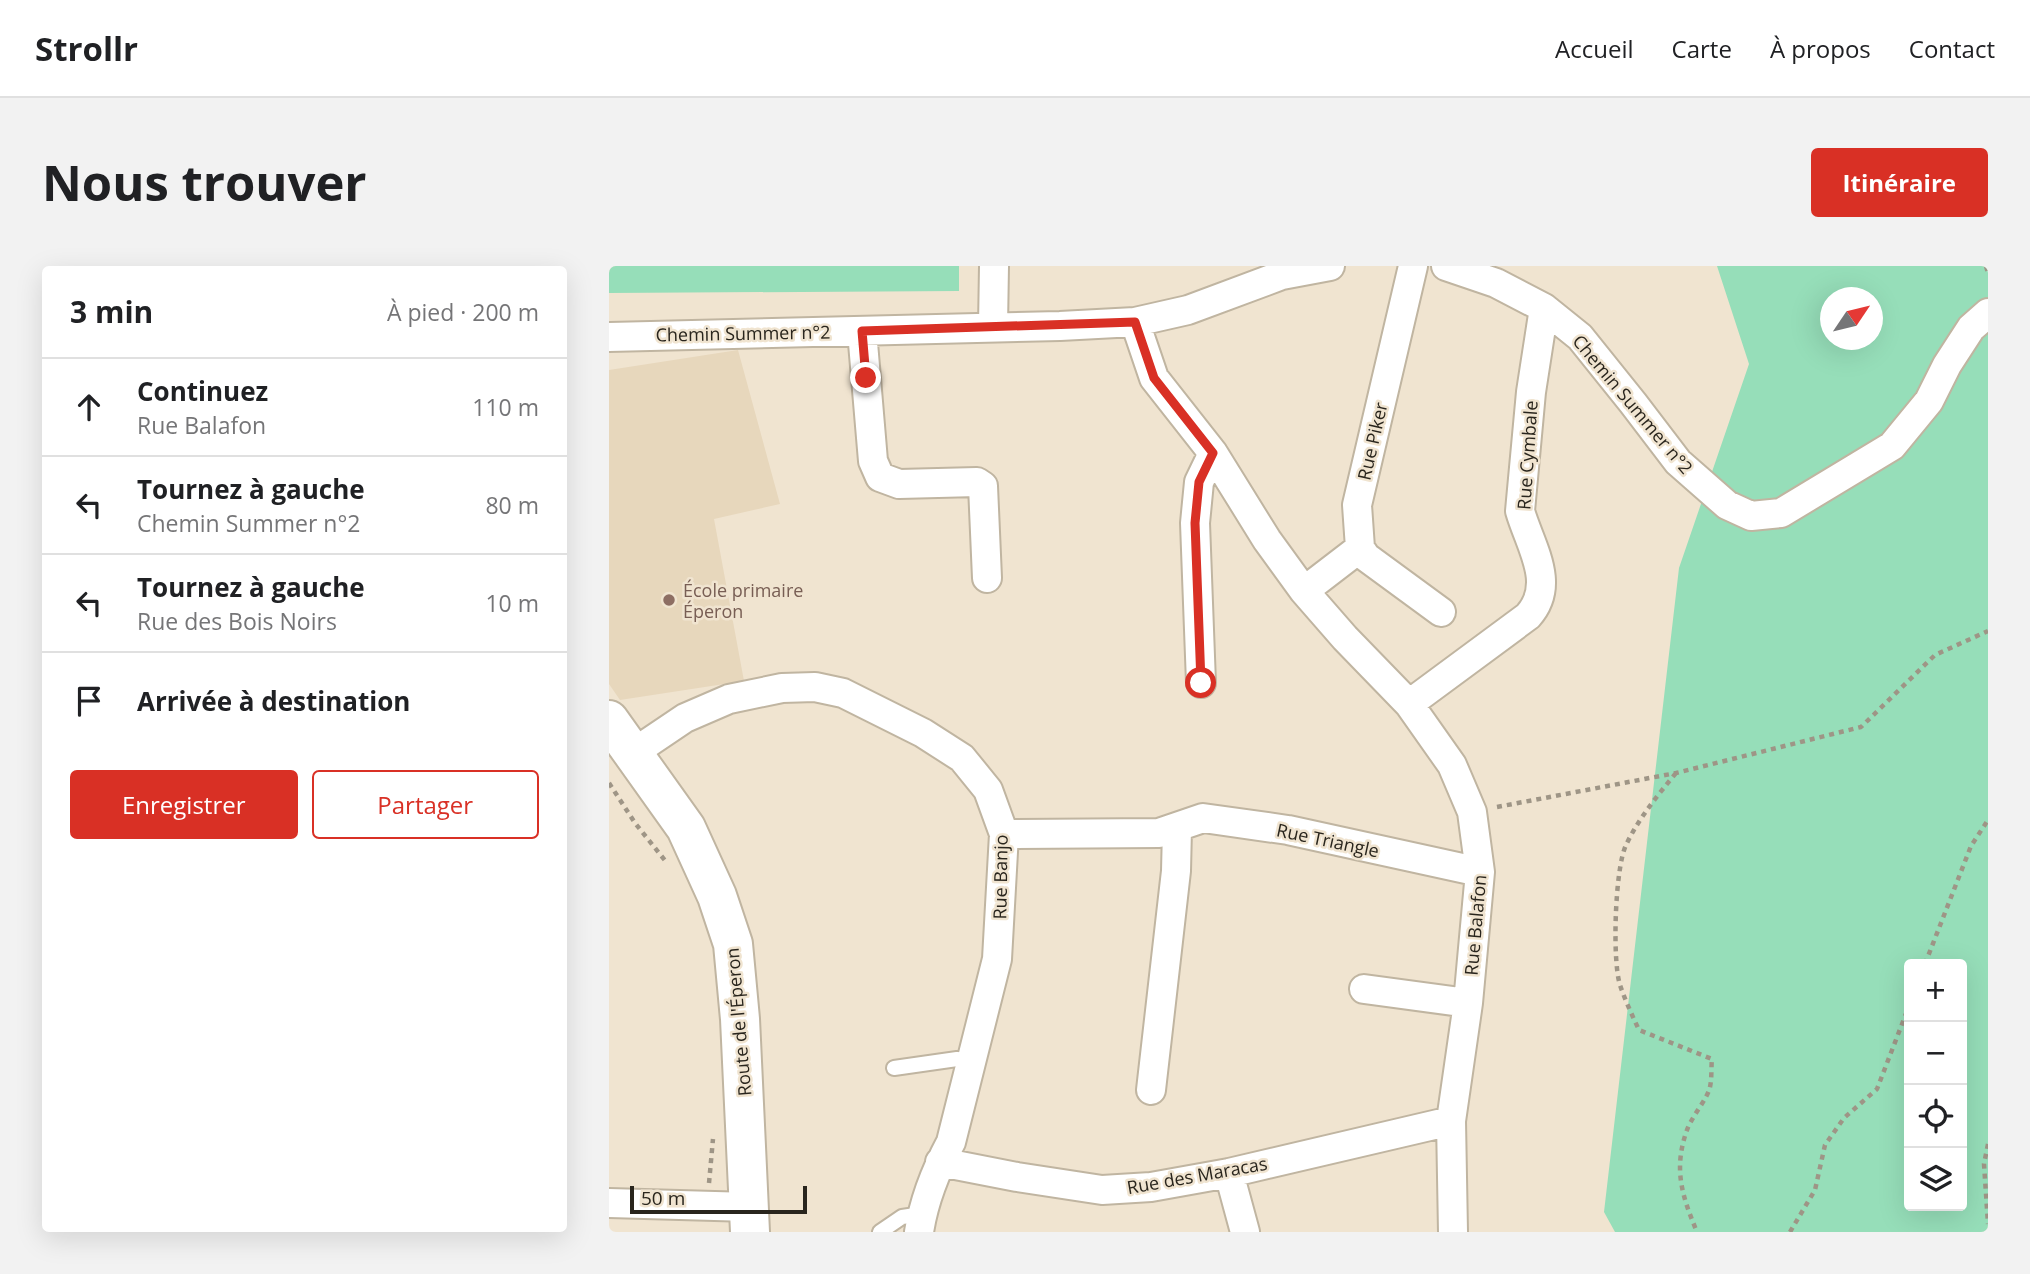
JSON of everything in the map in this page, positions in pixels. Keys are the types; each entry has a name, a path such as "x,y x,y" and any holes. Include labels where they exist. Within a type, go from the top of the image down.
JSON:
{"main road":[{"name":"Route de l'Éperon","path":"609,720 686,828 717,896 733,944 740,1018 750,1219"}],"street":[{"path":"993,326 994,266"},
{"name":"Chemin Summer n°2","path":"609,337 1135,322 1188,310 1282,275 1330,266"},
{"name":"Rue Piker","path":"1360,548 1357,505 1413,266"},
{"name":"Chemin Summer n°2","path":"1446,266 1496,283 1544,308 1580,337 1678,463 1727,505 1751,516 1781,513 1892,446 1929,401 1947,365 1971,328 1988,313"},
{"name":"Rue Cymbale","path":"1409,704 1528,616 1538,605 1542,581 1520,511 1531,392 1544,308"},
{"name":"Rue Balafon","path":"1135,322 1154,378 1213,453 1267,541 1304,591 1409,704 1452,765 1472,812 1481,872 1468,1003 1451,1121 1453,1232"},
{"path":"862,331 873,461 880,477 899,484 977,482 983,486 987,578"},
{"path":"1201,683 1195,523 1199,482 1213,453"},
{"path":"1304,591 1360,548 1366,557 1441,612"},
{"name":"Rue Banjo","path":"633,753 685,718 729,699 782,688 815,687 843,693 923,733 962,758 988,790 1004,834 997,959 951,1142 940,1162 920,1223"},
{"name":"Rue Triangle","path":"1004,834 1159,833 1203,818 1288,830 1481,872"},
{"path":"1151,1090 1176,871 1177,829"},
{"path":"1364,989 1468,1003"},
{"name":"Rue des Maracas","path":"940,1162 1017,1177 1102,1189 1151,1187 1230,1173 1451,1121"},
{"path":"1230,1173 1245,1232"},
{"path":"609,1203 750,1219"}],"lane":[{"path":"894,1068 957,1059 972,1061"},
{"path":"880,1232 902,1217 920,1223"}],"path":[{"path":"1986,266 1988,273"},
{"path":"1472,812 1676,773 1861,727 1935,655 1988,631"},
{"path":"1676,773 1645,810 1625,848 1618,881 1616,940 1619,983 1639,1030 1711,1059 1710,1088 1686,1131 1679,1166 1682,1195 1697,1232"},
{"path":"609,783 635,823 673,871"},
{"path":"1927,959 1971,846 1988,820"},
{"path":"1790,1232 1815,1189 1825,1146 1844,1118 1877,1089 1904,1019"},
{"path":"709,1194 713,1128"},
{"path":"1988,1144 1984,1164 1988,1224"}],"shaded area":[{"name":"École primaire Éperon","path":"738,350 780,504 714,519 744,681 620,700 609,684 609,370"}],"green space":[{"path":"609,266 959,266 959,291 609,293"},
{"path":"1717,266 1988,266 1988,1232 1615,1232 1604,1212 1679,568 1749,364"}],"place":[{"name":"École primaire Éperon","path":"669,600"}],"route":[{"path":"866,378 862,331 1135,322 1154,378 1213,453 1199,482 1195,523 1201,683"}]}
